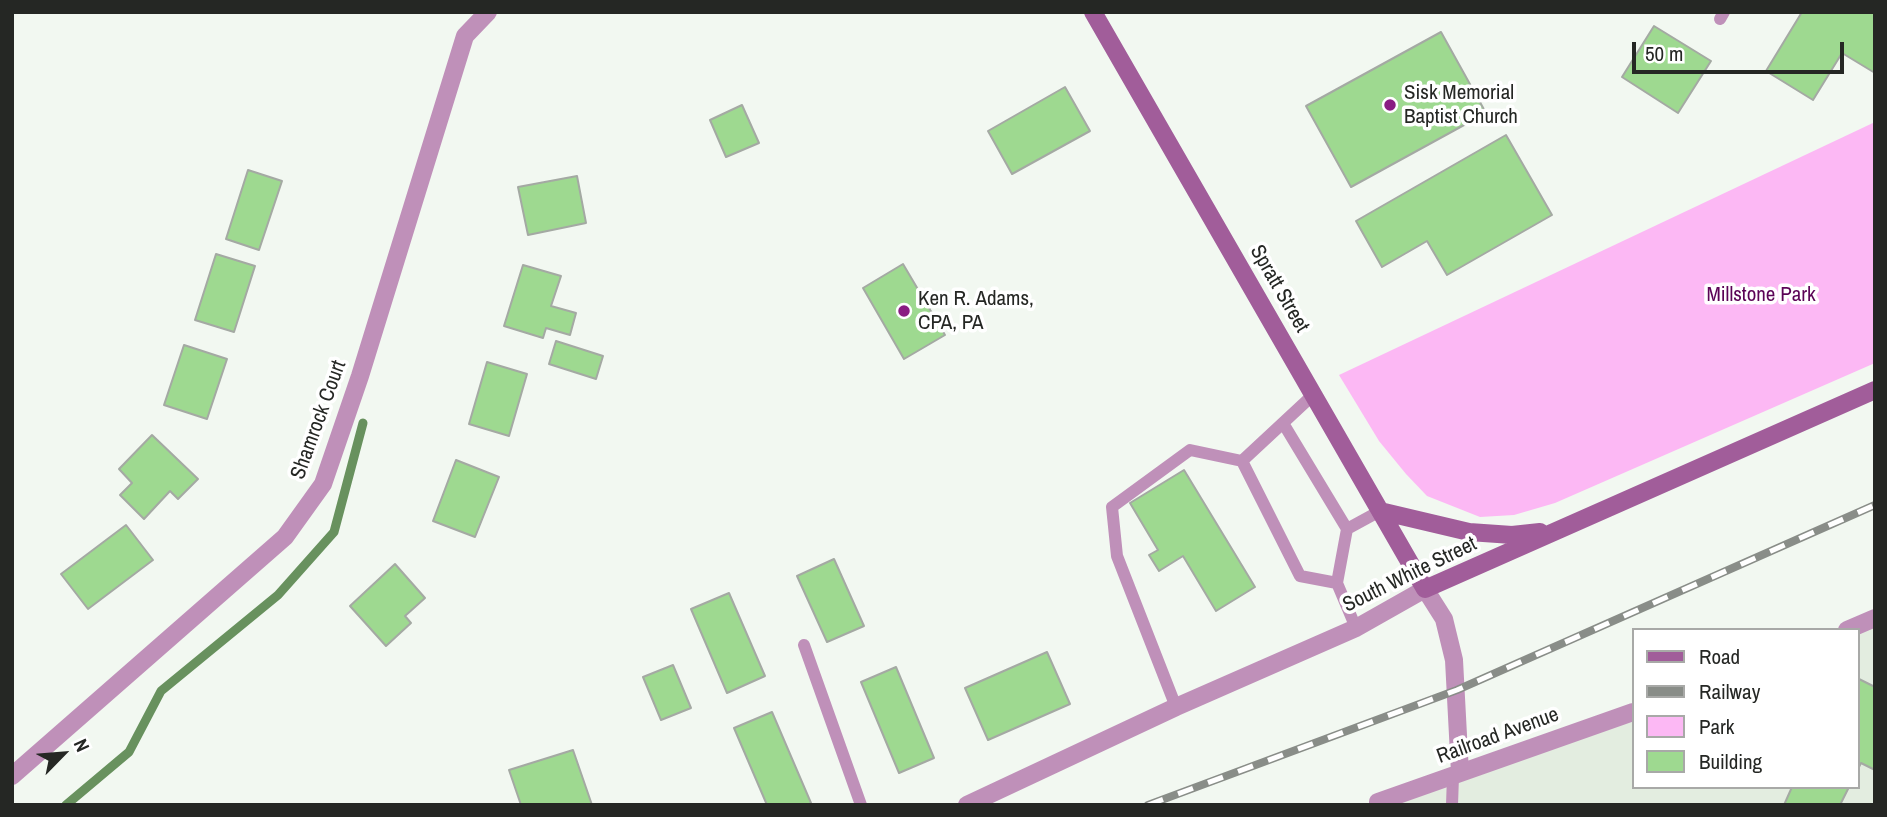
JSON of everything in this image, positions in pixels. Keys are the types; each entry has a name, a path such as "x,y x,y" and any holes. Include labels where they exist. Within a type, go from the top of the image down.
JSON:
{"main road":[{"name":"Spratt Street","path":"1093,12 1425,589"},
{"name":"South White Street","path":"1425,589 1875,390"},
{"path":"1380,511 1450,529 1490,535 1557,530"}],"street":[{"name":"Shamrock Court","path":"12,776 285,537 323,484 360,376 465,36 488,12"},
{"name":"South White Street","path":"967,805 1176,707 1356,628 1425,589"},
{"path":"1425,589 1444,619 1454,660 1457,775"},
{"path":"1852,628 1875,618"},
{"name":"Railroad Avenue","path":"1376,804 1632,712"}],"lane":[{"path":"1242,461 1313,396"},
{"path":"1283,423 1347,529 1337,583 1356,628"},
{"path":"1176,707 1117,556 1112,507 1190,450 1242,461"},
{"path":"1242,461 1300,576 1337,583"},
{"path":"1347,529 1380,511"},
{"path":"804,645 861,805"},
{"path":"1452,805 1457,775"}],"shaded area":[{"path":"1875,623 1875,805 1386,805 1632,716 1632,789 1859,789 1859,629"}],"green space":[{"name":"Millstone Park","path":"1875,122 1875,363 1555,503 1514,515 1480,517 1427,496 1379,441 1339,375"}],"building":[{"path":"1802,12 1875,12 1875,73 1842,53 1813,100 1766,71"},
{"path":"1654,26 1711,61 1678,113 1622,77"},
{"path":"1441,32 1486,113 1351,187 1306,106"},
{"path":"1065,87 1090,131 1012,174 988,131"},
{"path":"742,105 759,143 726,157 710,120"},
{"path":"1506,135 1552,215 1447,275 1427,241 1382,267 1356,221"},
{"path":"248,170 282,181 259,250 226,239"},
{"path":"577,176 586,223 528,235 518,187"},
{"path":"216,254 255,266 234,332 195,320"},
{"name":"Ken R. Adams, CPA, PA","path":"903,264 945,335 904,359 863,288"},
{"path":"523,265 561,276 551,306 576,313 570,335 546,328 543,338 504,326"},
{"path":"556,341 603,356 596,379 549,364"},
{"path":"184,345 227,359 207,419 164,405"},
{"path":"487,362 527,374 509,436 469,424"},
{"path":"152,435 198,479 178,499 170,491 144,519 120,495 132,483 119,469"},
{"path":"456,460 499,477 475,537 433,521"},
{"path":"1184,470 1255,587 1216,611 1183,556 1159,571 1149,555 1158,550 1130,503"},
{"path":"126,525 153,560 88,609 61,574"},
{"path":"834,559 864,626 827,642 797,576"},
{"path":"395,564 425,598 405,616 411,623 386,646 350,606"},
{"path":"729,593 765,676 727,693 691,609"},
{"path":"1047,652 1070,704 988,740 965,688"},
{"path":"673,665 691,708 661,720 643,677"},
{"path":"896,667 934,758 899,773 861,682"},
{"path":"1859,679 1875,687 1875,770 1861,763 1859,767"},
{"path":"772,712 811,803 808,805 767,805 734,728"},
{"path":"573,750 592,805 521,805 509,770"},
{"path":"1791,789 1848,789 1840,805 1784,805"}],"waterway":[{"path":"66,805 129,752 161,691 278,595 334,532 363,423"}],"railway":[{"path":"1148,805 1457,690 1875,505"}],"place":[{"name":"Sisk Memorial Baptist Church","path":"1390,105"},
{"name":"Ken R. Adams, CPA, PA","path":"904,311"}]}
